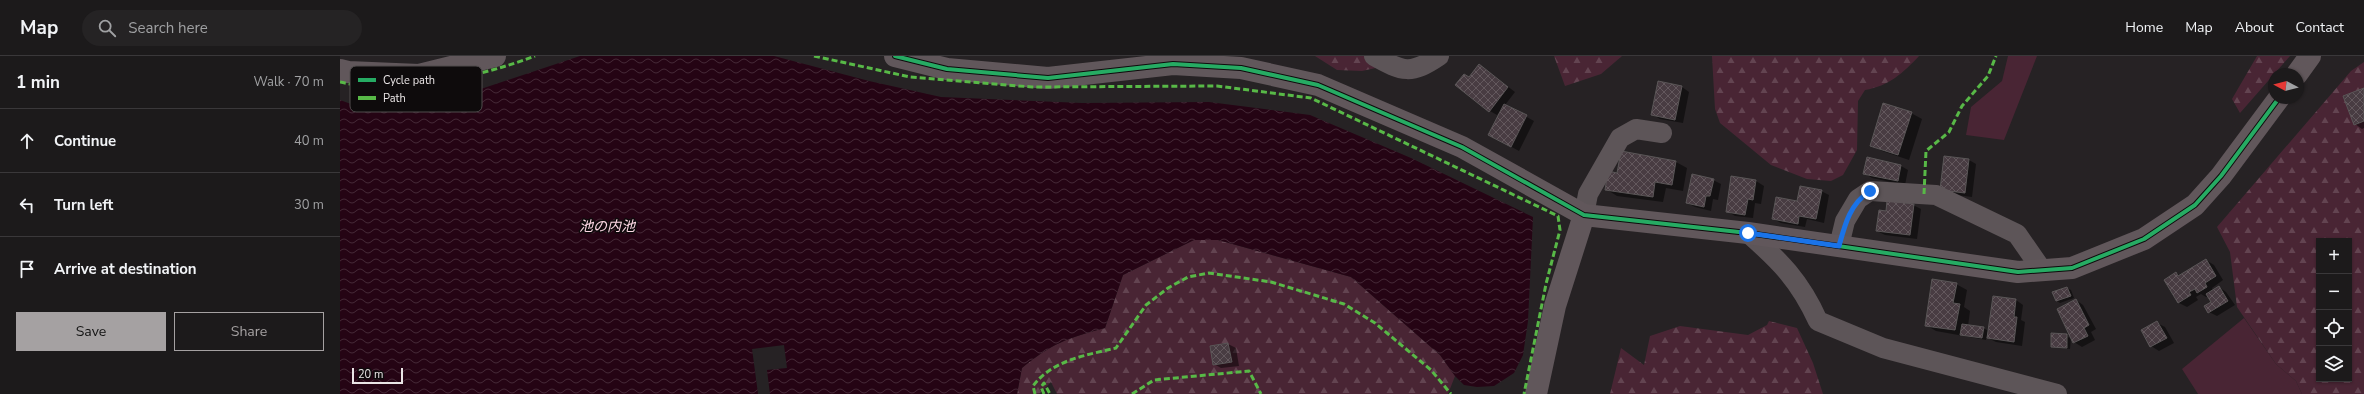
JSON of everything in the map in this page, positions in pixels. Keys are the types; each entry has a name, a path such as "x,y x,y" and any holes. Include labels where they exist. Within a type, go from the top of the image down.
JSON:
{"street":[{"path":"455,66 495,56"},
{"path":"895,56 947,69 1048,78 1175,60 1241,68 1318,85 1462,147 1584,215 1748,233 2018,272 2072,268 2144,239 2195,205 2221,176 2275,104"},
{"path":"1374,56 1395,67 1412,70 1422,68 1439,56"},
{"path":"2301,68 2310,56"},
{"path":"340,70 350,72"},
{"path":"1536,394 1555,306 1584,215 1588,194 1620,138 1636,129 1662,133"},
{"path":"1839,246 1845,221 1858,198 1870,191 1936,195 2017,234 2042,270"},
{"path":"1748,233 1779,261 1806,295 1818,321 1883,348 2057,394"}],"green space":[{"path":"1315,56 1397,56 1389,65 1362,71 1337,70"},
{"path":"1554,56 1622,56 1601,74 1565,86"},
{"path":"1712,56 1919,56 1895,78 1874,88 1865,90 1858,101 1857,150 1843,175 1831,181 1807,179 1771,165 1720,123 1715,109"},
{"path":"2008,56 2037,56 2004,140 1966,135 1971,107 2002,81"},
{"path":"2257,56 2290,56 2279,68 2268,68 2268,81 2240,113 2232,99"},
{"path":"2364,62 2364,394 2302,394 2296,381 2276,364 2237,307 2230,252 2217,227 2351,71"},
{"path":"1194,240 1218,240 1351,277 1440,355 1455,376 1448,394 1057,394 1051,382 1039,394 1017,394 1022,368 1042,353 1070,338 1105,328 1123,275"},
{"path":"2244,318 2276,364 2296,381 2302,394 2198,394 2182,369"},
{"path":"1769,321 1797,328 1813,363 1823,394 1610,394 1621,348 1644,365 1650,336 1680,326 1748,335 1767,325"}],"water":[{"name":"池の内池","path":"580,56 774,56 869,81 941,97 1082,103 1209,102 1310,115 1411,158 1533,217 1528,321 1523,355 1514,373 1494,386 1477,387 1464,385 1455,376 1440,355 1351,277 1218,240 1194,240 1123,275 1105,328 1061,342 1042,353 1022,368 1017,394 340,394 340,100 350,104 350,112 482,112 482,89"}],"pier":[{"path":"784,345 787,368 767,370 770,394 758,394 752,349"}],"building":[{"path":"1479,64 1508,87 1489,112 1455,85 1464,74 1469,77"},
{"path":"1658,81 1682,86 1675,120 1651,115"},
{"path":"2364,88 2364,121 2354,125 2343,96"},
{"path":"1883,103 1912,112 1898,155 1870,146"},
{"path":"1504,104 1527,115 1511,147 1488,135"},
{"path":"1621,151 1676,161 1672,185 1655,182 1653,197 1605,190 1608,171 1617,173"},
{"path":"1944,156 1969,159 1965,193 1940,190"},
{"path":"1867,157 1901,165 1898,181 1863,174"},
{"path":"1692,174 1714,179 1710,196 1706,196 1704,207 1686,203"},
{"path":"1731,176 1756,180 1753,200 1748,199 1745,215 1726,212"},
{"path":"1800,186 1822,190 1816,219 1799,216 1798,224 1772,219 1776,197 1797,201"},
{"path":"1887,201 1914,204 1910,235 1876,231 1879,210 1886,211"},
{"path":"2206,259 2216,276 2205,283 2207,287 2197,293 2195,289 2189,292 2191,295 2178,303 2164,280 2176,272 2178,276"},
{"path":"1932,279 1957,283 1953,303 1960,304 1955,330 1925,326"},
{"path":"2219,286 2228,301 2208,313 2204,306 2211,302 2206,294"},
{"path":"2067,287 2071,296 2056,301 2052,292"},
{"path":"1993,296 2016,299 2014,317 2017,317 2014,342 1987,338"},
{"path":"2076,299 2089,325 2084,328 2088,336 2073,343 2057,309"},
{"path":"2157,321 2167,338 2150,347 2141,330"},
{"path":"1962,324 1984,327 1982,338 1960,335"},
{"path":"2051,333 2067,334 2067,348 2051,347"},
{"path":"1228,343 1232,362 1213,365 1210,346"}],"marked path":[{"path":"482,73 535,56"},
{"path":"814,56 910,77 1032,87 1217,86 1311,98 1558,216 1560,230 1546,284 1524,394"},
{"path":"1924,194 1926,151 1949,132 1962,106 1988,76 1996,56"},
{"path":"340,82 350,83"},
{"path":"1035,394 1033,386 1050,370 1060,364 1082,356 1116,348 1146,305 1168,288 1188,277 1209,273 1271,282 1344,304 1375,323 1431,370 1451,394"},
{"path":"1132,394 1154,380 1249,371 1261,394"},
{"path":"1044,394 1041,387 1044,383 1050,394"}],"cycle path":[{"path":"895,56 947,69 1048,78 1173,64 1241,68 1318,85 1462,147 1584,215 1748,233 2018,272 2072,268 2144,239 2195,205 2221,176 2275,104"}],"route":[{"path":"1748,233 1839,246 1845,221 1858,198 1870,191"}]}
